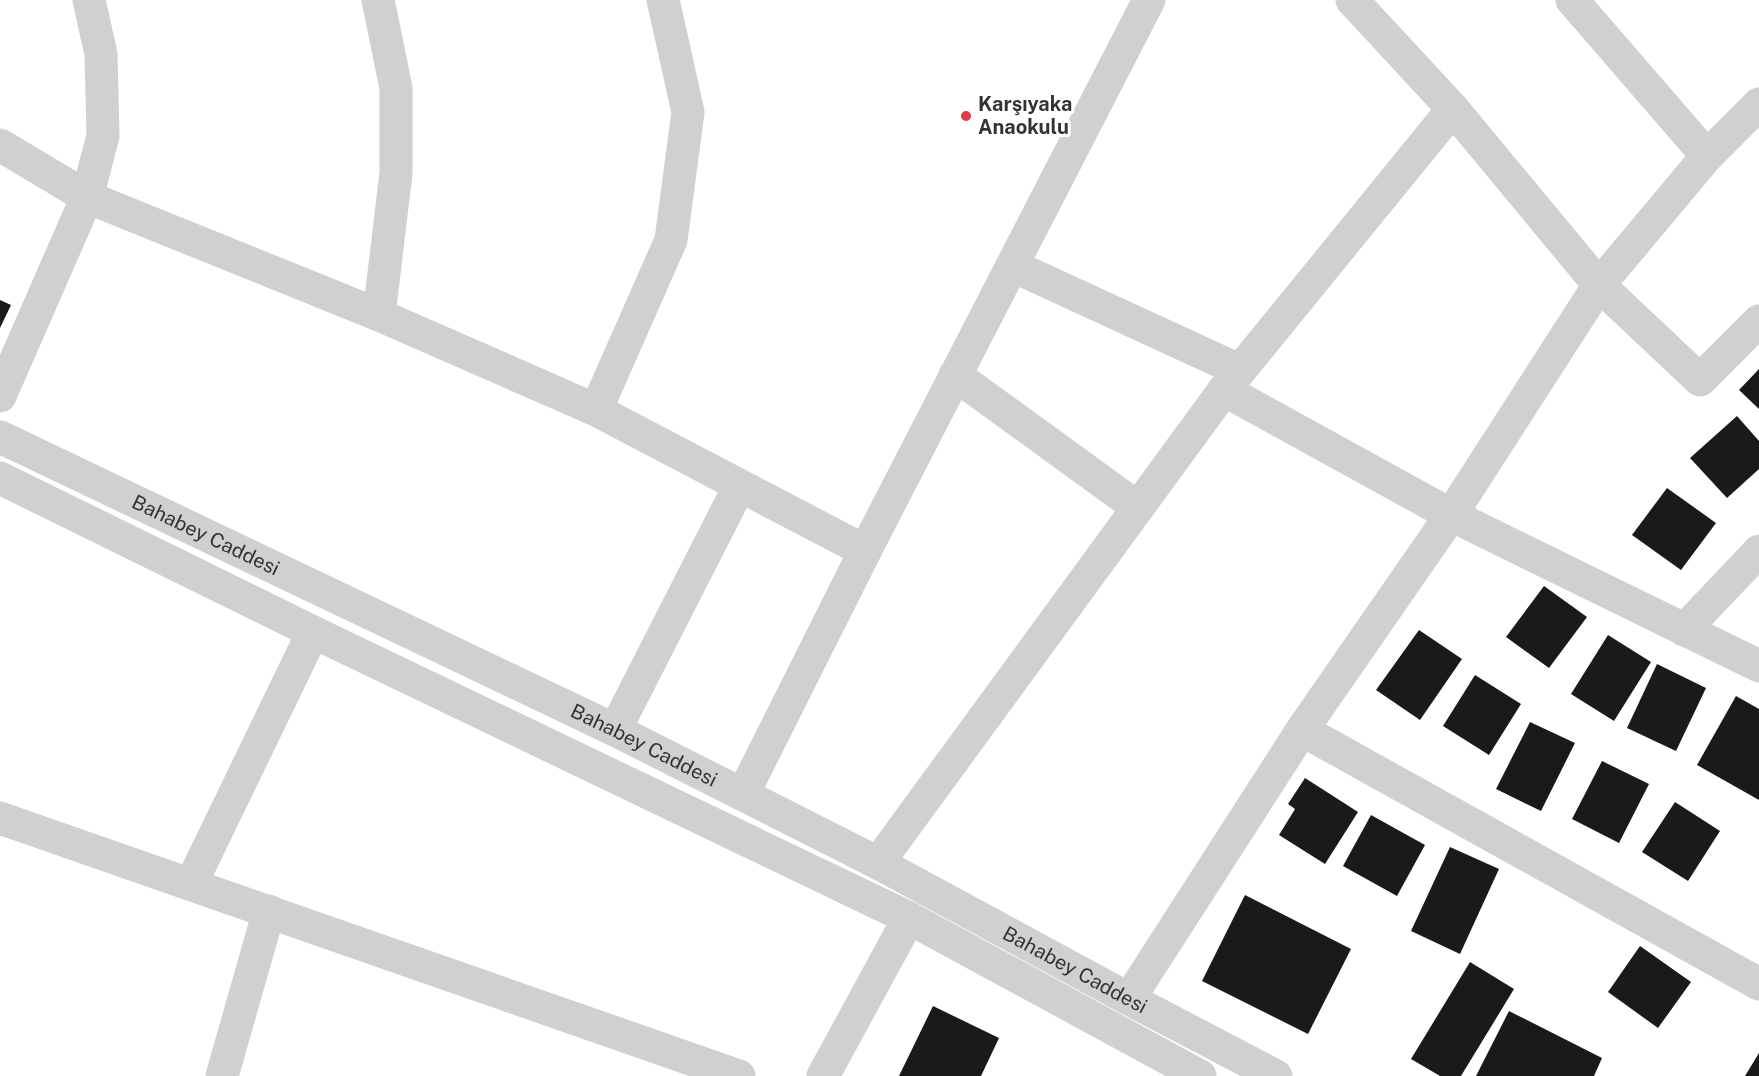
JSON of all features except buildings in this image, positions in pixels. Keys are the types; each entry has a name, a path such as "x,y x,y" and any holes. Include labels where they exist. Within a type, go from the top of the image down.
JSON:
{"street":[{"path":"0,396 87,197 103,136 101,54 89,0"},
{"path":"378,0 396,87 396,173 379,315"},
{"path":"596,410 671,240 688,112 663,0"},
{"path":"743,794 865,551 1149,0"},
{"path":"1352,0 1453,109 1599,285 1700,380 1759,321"},
{"path":"1572,0 1707,156"},
{"path":"1129,999 1302,730 1451,515 1599,285 1707,156 1759,104"},
{"path":"878,863 1231,380 1453,109"},
{"path":"0,145 87,197 379,315 596,410 739,487 865,551"},
{"path":"1013,266 1231,380 1451,515 1759,666"},
{"path":"955,375 1137,507"},
{"name":"Bahabey Caddesi","path":"0,437 615,730 743,794 878,863 1276,1076"},
{"name":"Bahabey Caddesi","path":"0,478 313,632 909,918 1166,1068 1200,1076"},
{"path":"615,730 739,487"},
{"path":"1684,630 1759,551"},
{"path":"191,884 313,632"},
{"path":"1302,730 1759,984"},
{"path":"0,818 739,1076"},
{"path":"222,1076 269,911"},
{"path":"823,1076 909,918"}],"place":[{"name":"Karşıyaka Anaokulu","path":"966,116"}]}
